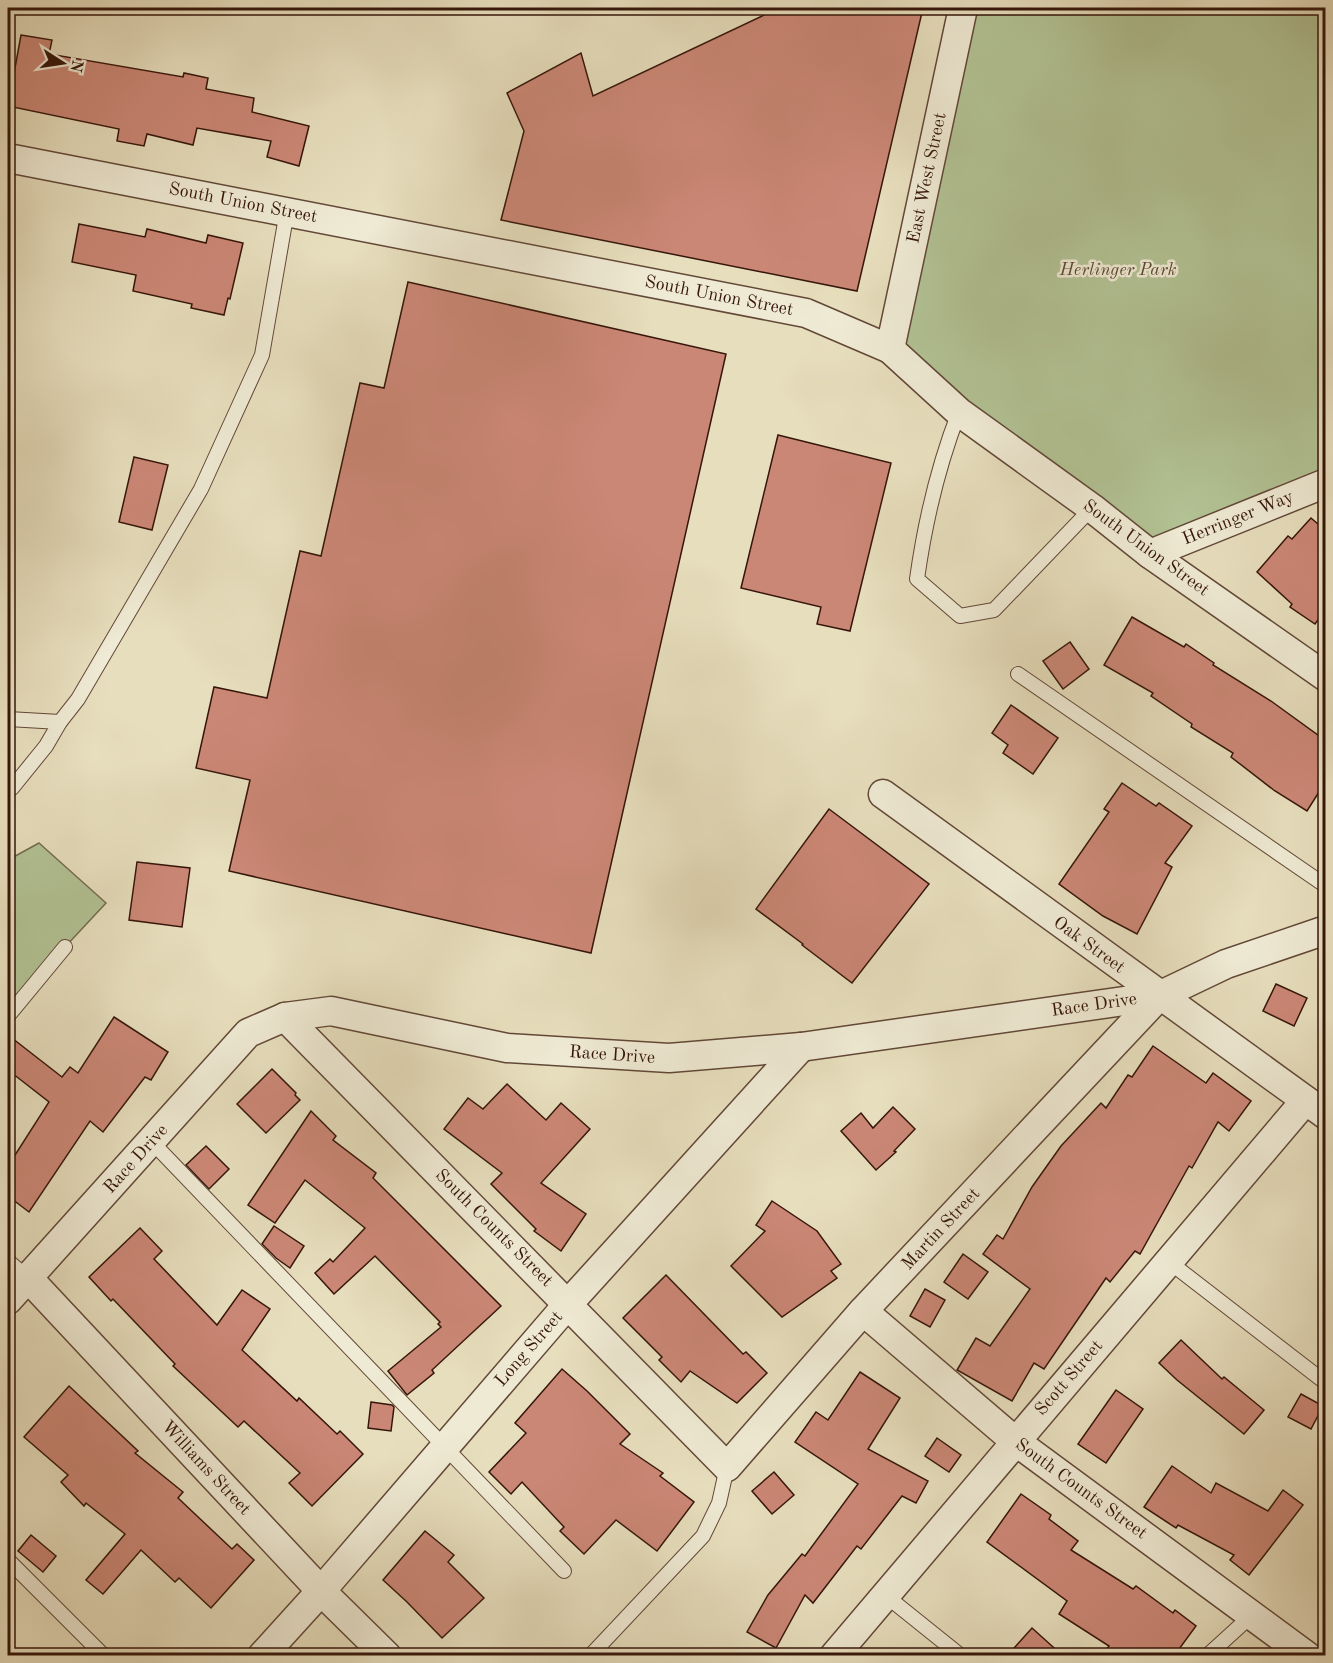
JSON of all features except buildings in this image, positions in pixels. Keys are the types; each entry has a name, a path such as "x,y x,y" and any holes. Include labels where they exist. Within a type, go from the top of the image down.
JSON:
{"street":[{"name":"East West Street","path":"890,349 963,8"},
{"name":"South Union Street","path":"8,158 806,313 890,349 959,412 1092,508 1150,554 1326,677"},
{"name":"Herringer Way","path":"1150,554 1326,483"},
{"name":"Oak Street","path":"883,794 1315,1108"},
{"name":"Race Drive","path":"8,1300 18,1270 151,1141 248,1033 285,1017 331,1011 507,1048 669,1058 801,1047 1159,996 1226,964 1326,930"},
{"name":"Martin Street","path":"727,1467 863,1311 1159,996"},
{"name":"South Counts Street","path":"285,1017 727,1467"},
{"name":"Long Street","path":"262,1656 321,1591 568,1304 801,1047"},
{"name":"Scott Street","path":"834,1656 1168,1261 1315,1108"},
{"name":"Williams Street","path":"18,1270 321,1591 387,1656"},
{"name":"South Counts Street","path":"863,1311 1015,1441 1307,1656"}],"lane":[{"path":"8,789 12,788 46,746 60,722 78,699 201,489 262,355 287,211"},
{"path":"959,412 943,452 923,531 917,579 960,616 994,609 1092,508"},
{"path":"1017,674 1326,886"},
{"path":"8,719 60,722"},
{"path":"8,1016 65,947"},
{"path":"151,1141 564,1571"},
{"path":"1168,1261 1326,1383"},
{"path":"590,1656 703,1536 719,1503 727,1467"},
{"path":"8,1560 104,1656"},
{"path":"885,1594 961,1656"},
{"path":"1207,1656 1252,1615"}],"green space":[{"name":"Herlinger Park","path":"963,8 1325,8 1325,483 1150,554 890,349"},
{"path":"39,843 106,903 65,947 8,1016 8,860"}]}
